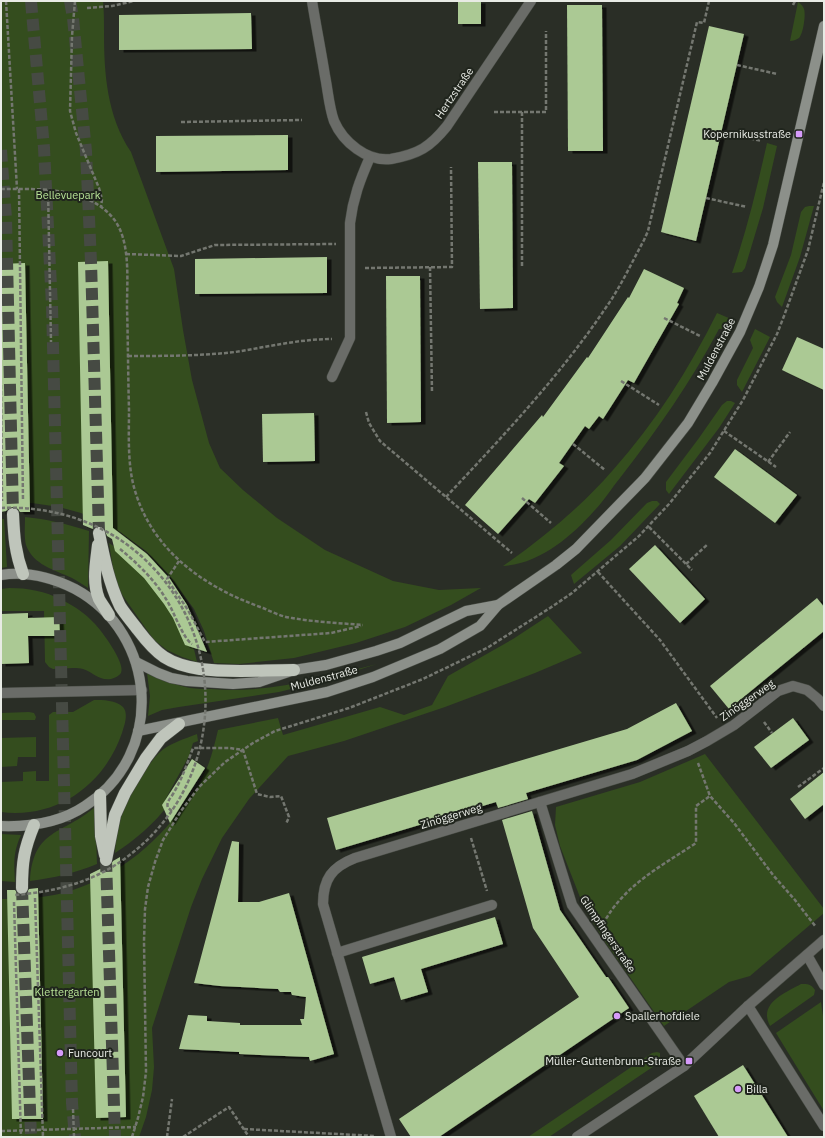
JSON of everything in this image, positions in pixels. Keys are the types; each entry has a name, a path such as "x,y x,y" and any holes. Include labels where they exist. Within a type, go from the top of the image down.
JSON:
{"highway":[{"path":"18,511 14,538 16,555 23,574"},
{"path":"109,615 96,588 95,572 99,533 105,565 114,592 121,607 156,652 164,658 187,666 206,669 233,671 294,670"},
{"path":"100,795 101,836 106,860 115,814 125,793 146,758 161,738 179,724"},
{"path":"22,888 23,856 34,825"}],"main road":[{"name":"Muldenstraße","path":"138,731 179,724 327,692 373,677 427,654 462,637 480,626 498,605 541,576 576,549 645,478 688,423 740,332 759,287 773,245 824,26"},
{"path":"1,575 23,574 54,580 68,586 95,602 109,615 129,646 136,662 142,690 141,714 138,731 128,760 100,795 85,806 52,822 34,825 1,826"},
{"name":"Muldenstraße","path":"136,662 171,678 187,681 233,684 259,682 294,670 326,665 376,652 400,643 466,611 498,605"}],"street":[{"name":"Hertzstraße","path":"312,1 329,99 335,122 344,137 357,149 370,157 387,159 418,152 434,141 447,126 531,1"},
{"path":"332,377 350,338 350,243 352,207 356,188 370,157"},
{"name":"Zinöggerweg","path":"391,1137 323,904 323,891 327,880 334,870 343,862 355,858 632,774 693,749 734,725 778,691 793,686 807,690 824,706"},
{"path":"1,693 142,690"},
{"name":"Glimpfingerstraße","path":"540,802 572,905 684,1066"},
{"path":"337,953 492,905"},
{"path":"577,1137 684,1066 748,1006 824,940"},
{"path":"807,955 824,985"},
{"path":"748,1006 824,1126"}],"path":[{"path":"6,1 18,189 18,511"},
{"path":"75,1 72,36 70,111 76,134 99,188 102,199 101,207"},
{"path":"87,8 112,6 134,1"},
{"path":"446,497 505,434 578,347 608,305 648,231 697,22 704,23 709,1"},
{"path":"793,5 795,1"},
{"path":"494,112 546,112 546,31"},
{"path":"737,65 777,74"},
{"path":"522,112 522,266"},
{"path":"181,122 302,120"},
{"path":"721,132 762,141"},
{"path":"364,268 452,267 451,167"},
{"path":"132,1137 143,1097 146,1072 144,941 145,908 148,887 163,840 181,811 200,787 225,762 253,743 275,731 348,708 423,679 487,648 572,593 639,536 669,504 710,453 743,400 777,334 784,316 808,250 824,182"},
{"path":"1,189 48,190 69,193 89,200 101,207 121,230 126,254 129,450 131,473 136,494 156,534 166,548 179,561 206,581 228,594 253,605 290,618 326,623 363,625 331,633 205,642 188,610 167,579 179,561"},
{"path":"48,190 51,342"},
{"path":"706,198 747,207"},
{"path":"126,254 181,256 214,246 350,243"},
{"path":"430,267 432,393"},
{"path":"664,318 700,336"},
{"path":"128,356 234,352 313,339 350,338"},
{"path":"621,381 659,405"},
{"path":"1,385 2,508 18,511 43,510 76,518 120,540 148,562 172,592 185,612 201,657 206,692 206,714 203,738 192,774 172,811 160,826 127,858 108,870 89,879 73,885 35,893 14,895 21,1137"},
{"path":"366,412 368,423 380,441 512,552"},
{"path":"724,431 776,467"},
{"path":"768,462 790,432"},
{"path":"573,444 605,470"},
{"path":"522,498 551,523"},
{"path":"648,526 692,570"},
{"path":"120,540 118,547 139,566 160,589 174,613 187,641 192,644"},
{"path":"686,564 708,544"},
{"path":"598,572 660,640 719,720"},
{"path":"172,811 168,808 167,803 186,769 193,748 224,748 242,750"},
{"path":"242,750 257,794 270,797 281,796 289,817 286,824"},
{"path":"695,757 710,796 734,823 773,875 816,926"},
{"path":"798,787 824,768"},
{"path":"600,929 609,913 622,896 640,881 696,843 696,806 710,796"},
{"path":"474,849 492,905"},
{"path":"35,893 43,1137"},
{"path":"167,1137 172,1099"},
{"path":"183,1137 229,1107 249,1137"},
{"path":"72,1109 74,1137"},
{"path":"1,1132 74,1130 136,1126"},
{"path":"244,1129 382,1137"}],"green space":[{"name":"Bellevuepark","path":"1,1 103,1 104,48 108,94 117,124 131,152 174,269 192,380 209,443 220,468 243,490 277,518 325,550 393,581 439,590 481,588 451,605 405,627 356,643 294,658 239,664 214,663 204,631 194,609 169,575 146,551 120,532 81,513 59,507 32,503 1,503"},
{"path":"798,2 805,12 803,29 799,38 790,41"},
{"path":"767,143 777,146 763,208 745,268 742,272 732,273 747,225"},
{"path":"814,206 800,257 782,307 777,302 775,297 791,255 801,212 805,207"},
{"path":"717,313 731,319 727,328 719,329 697,368 673,405 601,503 585,521 553,548 542,555 529,560 503,566 547,533 601,484 643,434 670,395 695,355"},
{"path":"755,329 770,337 742,392 737,385 737,380 753,348 750,340"},
{"path":"727,401 735,403 719,428 669,494 666,490 666,482 722,405"},
{"path":"657,501 660,504 620,546 574,584 571,575 611,540 647,503"},
{"path":"25,517 57,522 89,531 88,588 72,578 45,566 29,552 26,545"},
{"path":"1,519 4,519 7,567 1,568"},
{"path":"109,543 124,553 152,577 193,645 197,662 167,650 154,640 123,596 115,581"},
{"path":"1,589 30,589 49,594 75,607 91,619 112,647 120,662 122,668 121,673 111,679 103,679 87,670 80,668 53,669 49,667 45,662 44,611 1,611"},
{"name":"Klettergarten","path":"548,616 582,653 535,673 445,707 344,741 288,756 249,799 222,838 202,879 191,907 152,1028 154,1067 152,1090 146,1117 139,1137 1,1137 1,899 37,898 64,893 91,883 107,875 138,854 165,828 199,784 210,761 218,730 278,718 283,735 380,707 404,715 432,705 448,676 513,639"},
{"path":"377,664 323,681 279,692 162,710 148,716 150,696 147,673 173,684 190,688 232,690 295,684"},
{"path":"94,700 113,702 123,707 125,710 125,724 114,752 91,783 76,795 59,804 41,810 22,813 1,812 1,782 23,781 23,772 36,771 36,781 49,781 49,715 53,712 73,712"},
{"path":"1,713 34,713 36,717 35,720 1,720"},
{"path":"197,734 198,741 193,743 189,756 165,800 168,805 157,819 144,831 115,853 116,830 118,822 130,796 148,767 159,753 167,747"},
{"path":"36,737 36,757 18,757 17,766 1,767 1,738"},
{"path":"705,754 824,909 824,913 750,976 729,982 664,1026 606,943 585,910 560,846 555,825 556,807 640,782"},
{"path":"95,807 97,864 64,875 30,881 32,864 37,851 43,842"},
{"path":"1,834 21,835 15,858 15,882 1,881"},
{"path":"801,984 811,985 815,990 814,995 770,1026 767,1018 770,1005 781,995"},
{"path":"821,1002 824,1023 824,1111 776,1033"},
{"path":"652,1053 660,1053 660,1062 549,1137 528,1137"}],"building":[{"path":"458,1 481,1 481,24 458,24"},
{"path":"567,5 602,5 603,151 568,151"},
{"path":"251,13 252,49 119,50 119,15"},
{"path":"709,26 744,34 696,241 661,232"},
{"path":"288,135 288,170 156,172 156,136"},
{"path":"478,162 512,162 513,308 480,309"},
{"path":"327,257 327,293 195,294 195,259"},
{"path":"108,261 113,528 147,554 170,579 187,605 207,652 185,645 173,618 164,604 144,578 115,551 112,539 107,536 104,528 98,526 93,529 83,525 78,262"},
{"path":"25,263 30,512 20,512 17,508 13,507 1,512 1,264"},
{"path":"644,269 684,288 677,303 679,304 634,383 628,380 603,419 599,416 589,429 585,426 559,463 564,466 535,503 529,499 498,534 465,505 542,415 543,417 587,357 588,358 628,297 629,298"},
{"path":"386,276 420,276 421,422 387,423"},
{"path":"797,337 824,349 824,390 782,370"},
{"path":"314,413 315,461 263,462 262,414"},
{"path":"735,449 797,495 775,523 714,477"},
{"path":"655,545 705,599 680,623 629,569"},
{"path":"817,598 824,607 824,631 729,709 710,686"},
{"path":"28,613 28,618 59,617 60,636 28,636 29,663 1,664 1,614"},
{"path":"676,703 692,731 637,760 526,793 528,799 498,808 496,802 336,850 327,818 627,729"},
{"path":"793,718 809,740 771,768 754,747"},
{"path":"192,759 205,768 170,823 162,805"},
{"path":"824,772 824,804 805,819 790,799"},
{"path":"532,811 560,910 629,1008 439,1137 411,1137 399,1119 579,997 533,928 502,820"},
{"path":"232,841 239,842 238,902 259,902 289,893 334,1054 310,1061 309,1057 239,1054 239,1052 179,1049 188,1015 207,1016 207,1021 240,1023 240,1025 302,1025 300,1019 304,1019 306,997 292,995 291,992 280,992 278,989 194,983"},
{"path":"120,857 126,1117 96,1118 90,874 104,867 109,867 113,861"},
{"path":"38,888 43,1119 12,1119 7,890 15,890 18,894 22,895 26,894 29,889"},
{"path":"495,917 503,944 421,969 428,992 401,1000 394,977 370,984 362,957"},
{"path":"743,1065 788,1137 719,1137 694,1096"}],"tunnel":[{"path":"31,1 44,148 52,306 72,1103 75,1137"},
{"path":"70,1 86,151 91,262 99,533"},
{"path":"1,150 6,218 13,514"},
{"path":"106,860 115,1137"},
{"path":"22,888 31,1137"}],"place":[{"name":"Kopernikusstraße","path":"799,134"},
{"name":"Spallerhofdiele","path":"617,1016"},
{"name":"Funcourt","path":"60,1053"},
{"name":"Müller-Guttenbrunn-Straße","path":"689,1061"},
{"name":"Billa","path":"738,1089"}]}
